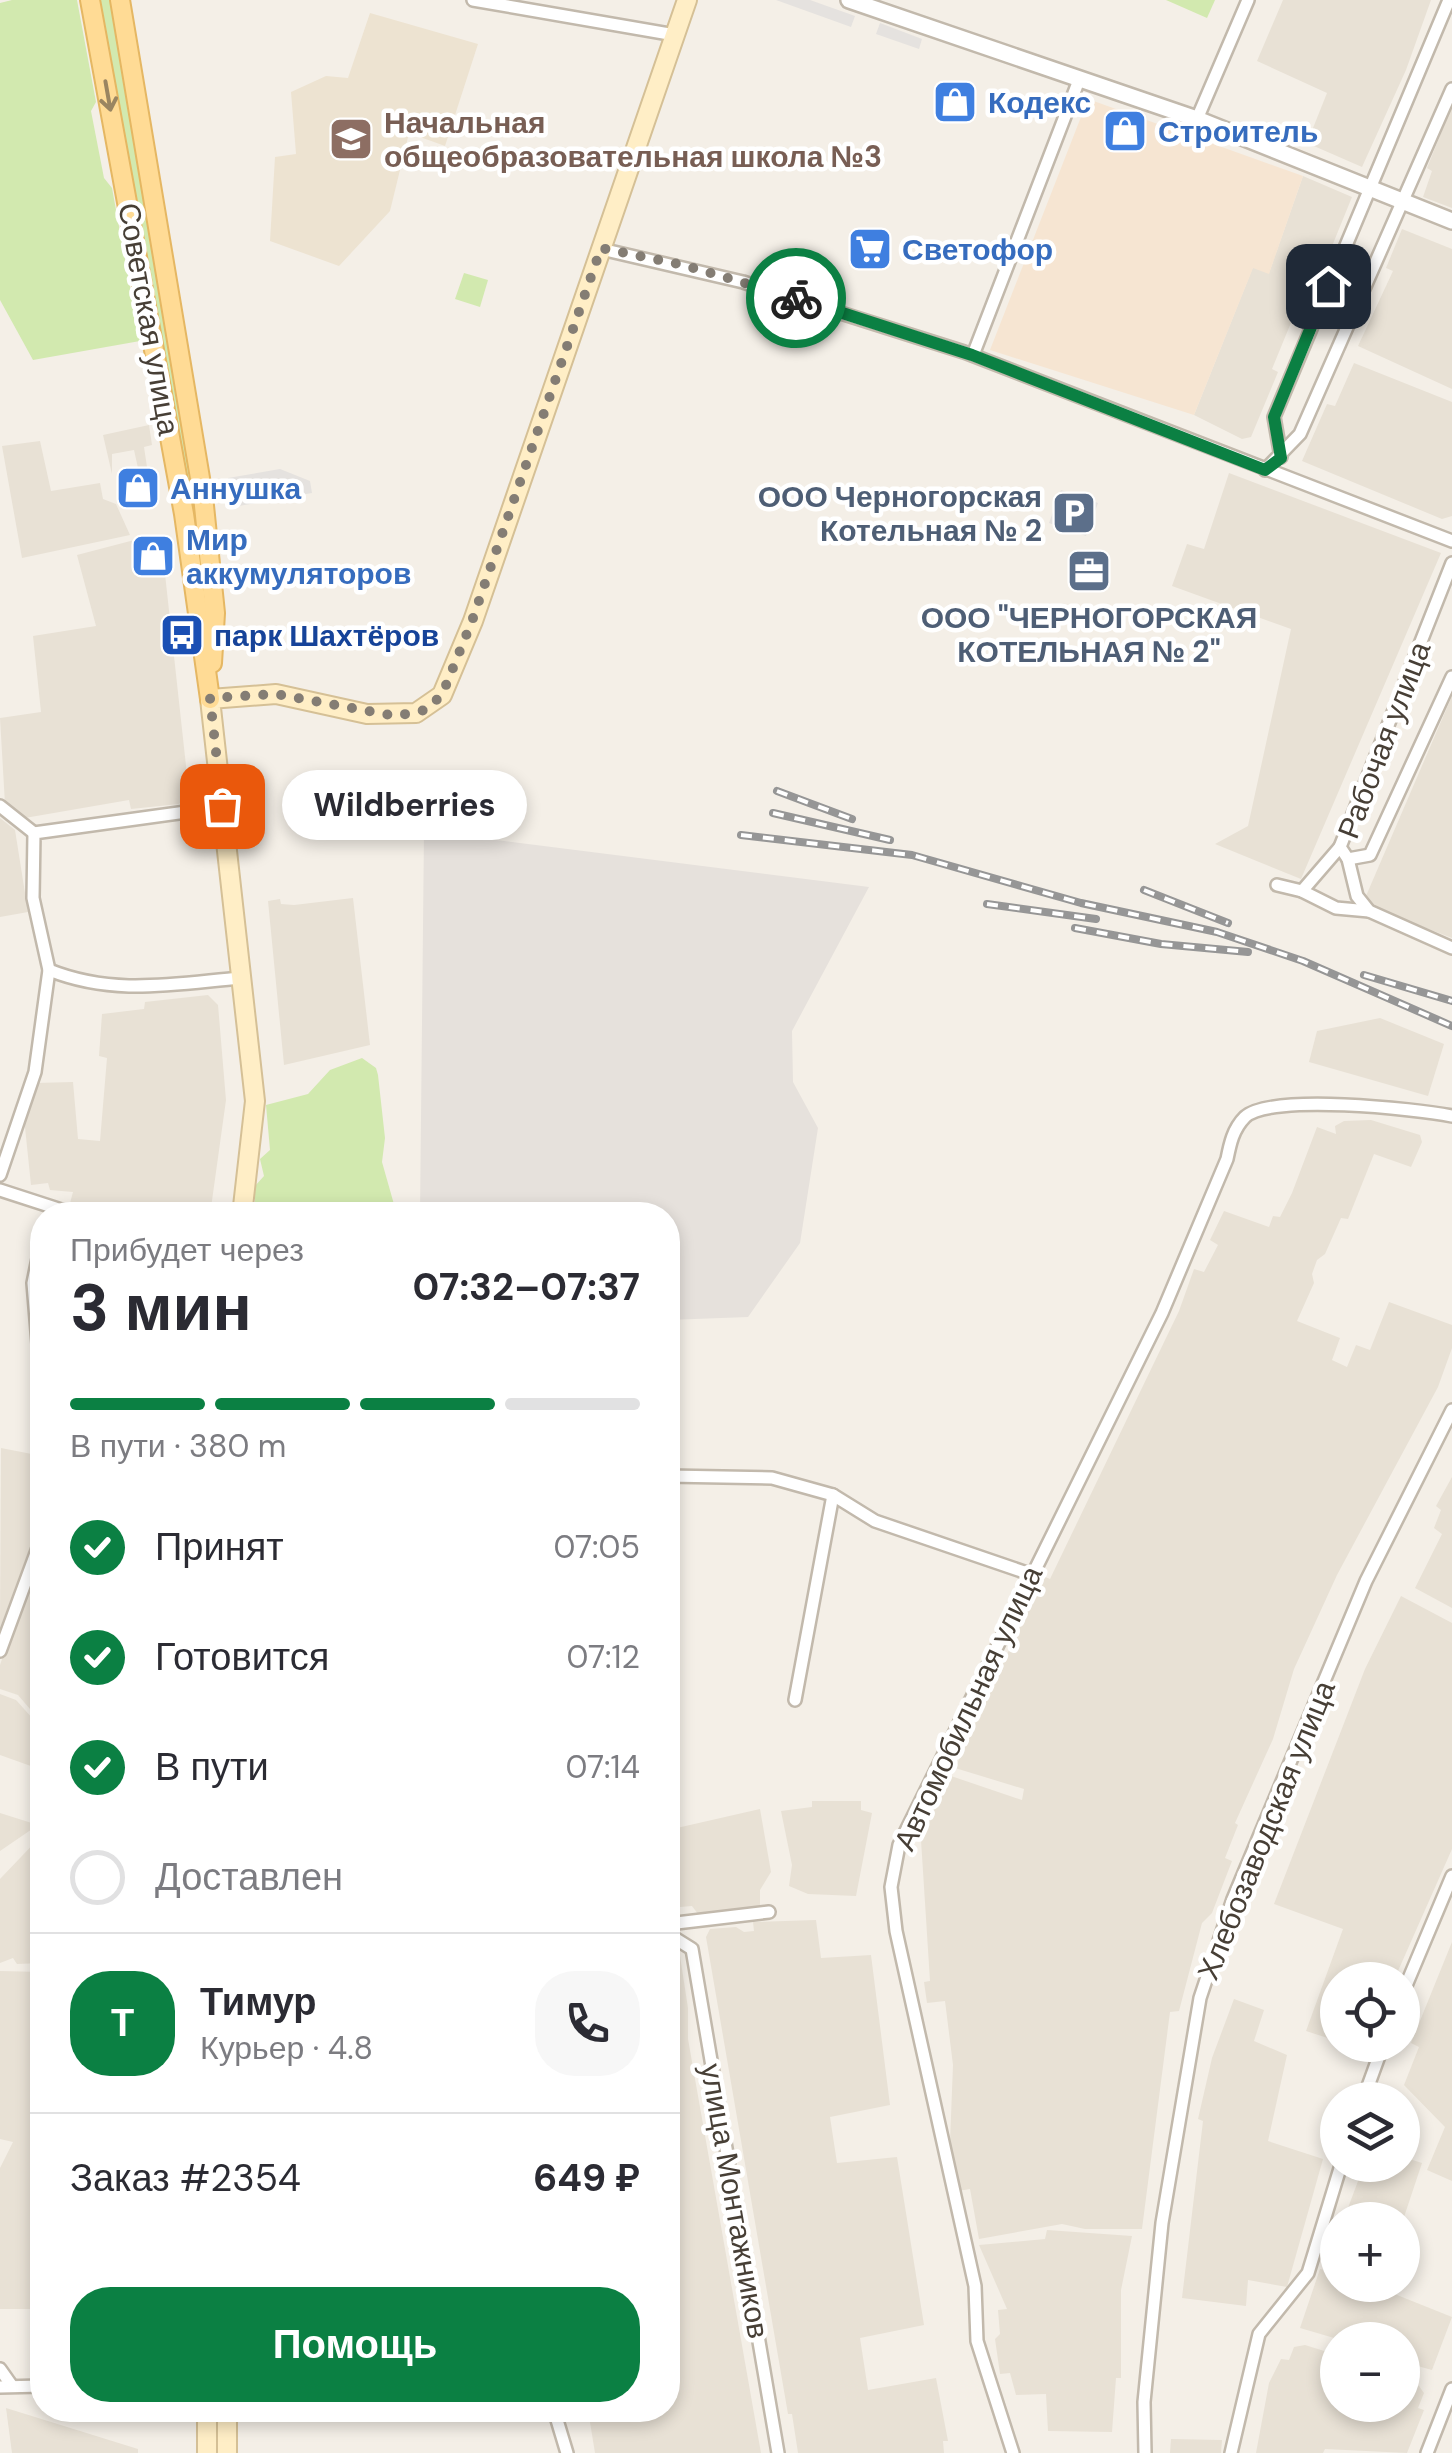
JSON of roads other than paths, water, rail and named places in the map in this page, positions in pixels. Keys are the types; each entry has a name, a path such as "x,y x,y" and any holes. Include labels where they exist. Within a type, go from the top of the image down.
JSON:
{"main road":[{"name":"Советская улица","path":"90,0 184,514 210,698 255,1101 243,1202"},
{"name":"Советская улица","path":"120,0 203,496 214,613 210,698"},
{"path":"210,698 276,694 396,716 425,710 442,695 472,621 688,0"},
{"path":"206,2453 207,2422"},
{"path":"227,2422 227,2453"}],"street":[{"path":"473,0 675,35"},
{"path":"848,0 1196,119 1452,221"},
{"path":"1196,119 1248,0"},
{"path":"1281,458 1274,417 1449,0"},
{"path":"972,355 1079,80"},
{"path":"1265,470 1281,458 1300,434 1452,89"},
{"path":"601,248 728,278 972,355 1452,541"},
{"name":"Рабочая улица","path":"1368,911 1357,896 1348,859 1340,848 1452,563"},
{"name":"Рабочая улица","path":"1348,859 1370,854 1452,677"},
{"path":"0,806 34,834 222,806"},
{"path":"0,1175 35,1072 49,970 33,898 34,834"},
{"path":"1302,891 1340,848"},
{"path":"1277,885 1302,891 1336,908 1368,911 1452,948"},
{"path":"49,970 111,988 241,978"},
{"name":"Автомобильная улица","path":"1013,2453 976,2341 975,2286 896,1931 892,1887 900,1845 1030,1574 1162,1313 1227,1160 1232,1136 1247,1114 1277,1106 1358,1104 1452,1116"},
{"path":"0,1190 30,1202"},
{"name":"Хлебозаводская улица","path":"1146,2453 1144,2402 1162,2223 1200,1998 1233,1899 1366,1582 1452,1410"},
{"path":"680,1476 772,1478 834,1495 876,1521 1030,1574"},
{"path":"796,1700 834,1495"},
{"path":"0,1651 30,1570"},
{"path":"1416,1962 1452,1876"},
{"path":"680,1923 768,1912"},
{"name":"улица Монтажников","path":"680,1942 692,1950 778,2453"},
{"path":"1230,2453 1259,2334 1308,2272 1335,2182"},
{"path":"0,2369 6,2386"},
{"path":"1427,2453 1452,2389"},
{"path":"558,2422 568,2453"}],"railway":[{"path":"777,791 852,819"},
{"path":"773,813 890,840"},
{"path":"741,835 912,855 1081,903 1217,932 1303,961 1452,1026"},
{"path":"1144,890 1228,923"},
{"path":"987,904 1096,919"},
{"path":"1075,928 1161,944 1248,952"},
{"path":"1364,975 1452,1001"}],"place":[{"name":"Кодекс","path":"955,102"},
{"name":"Строитель","path":"1125,131"},
{"name":"Начальная общеобразовательная школа №3","path":"351,139"},
{"name":"Светофор","path":"870,249"},
{"name":"Аннушка","path":"138,488"},
{"name":"ООО Черногорская Котельная № 2","path":"1074,513"},
{"name":"Мир аккумуляторов","path":"153,556"},
{"name":"ООО \"ЧЕРНОГОРСКАЯ КОТЕЛЬНАЯ № 2\"","path":"1089,571"},
{"name":"парк Шахтёров","path":"182,635"},
{"name":"Wildberries","path":"222,806"}]}
